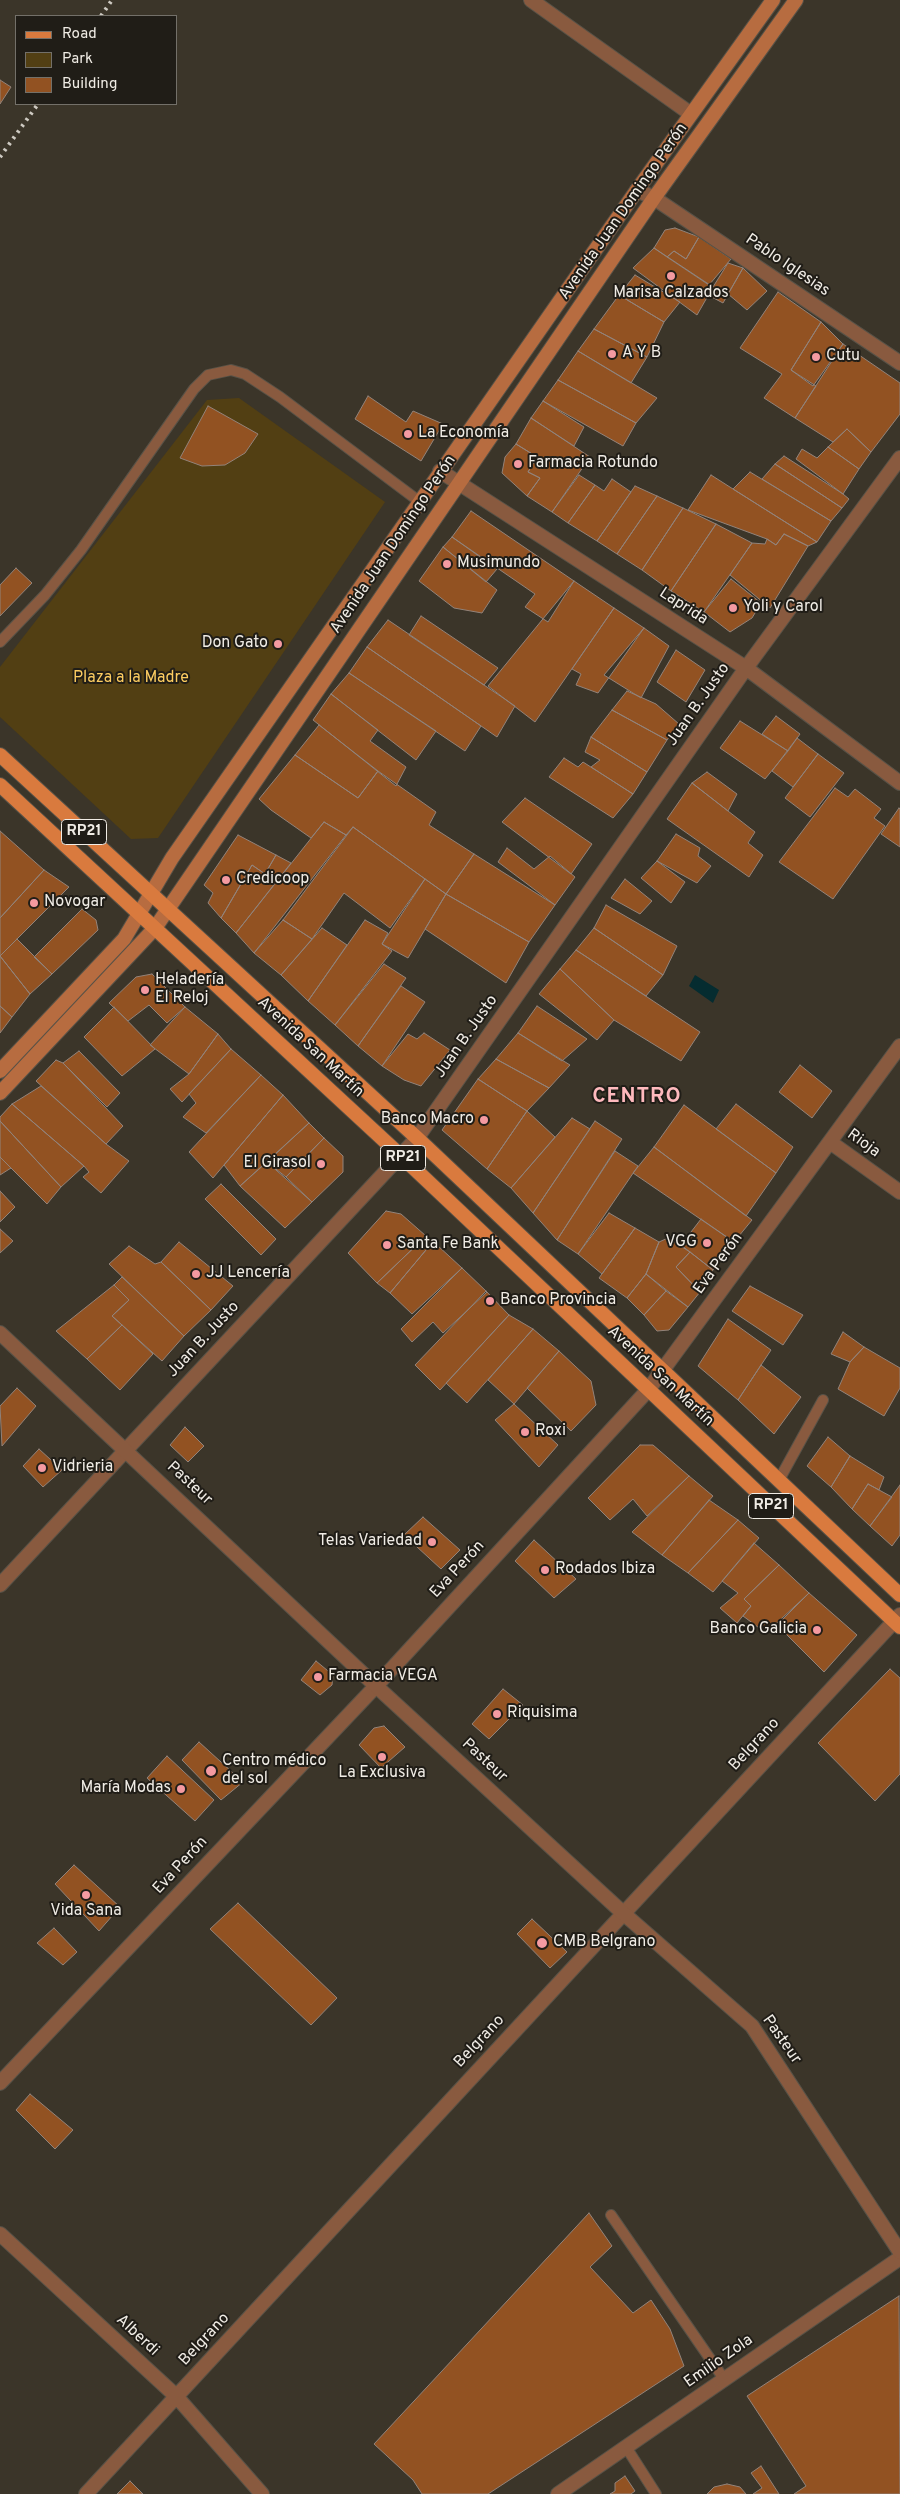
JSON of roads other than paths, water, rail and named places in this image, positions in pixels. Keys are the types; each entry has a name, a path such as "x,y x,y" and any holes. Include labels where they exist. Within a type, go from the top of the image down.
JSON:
{"main road":[{"name":"Avenida Juan Domingo Perón","path":"0,1071 124,939 172,858 440,471 772,0"},
{"name":"Avenida Juan Domingo Perón","path":"0,1093 155,928 458,482 654,198 796,0"},
{"name":"Avenida San Martín","path":"0,755 418,1138 900,1595"},
{"name":"Avenida San Martín","path":"0,785 401,1156 648,1390 898,1621"}],"street":[{"path":"531,0 691,114"},
{"name":"Pablo Iglesias","path":"637,190 654,198 900,363"},
{"name":"Juan B. Justo","path":"0,1585 418,1138 746,668 900,458"},
{"name":"Laprida","path":"440,471 746,668 900,783"},
{"name":"Eva Perón","path":"0,2083 376,1686 648,1390 900,1046"},
{"name":"Rioja","path":"830,1142 900,1192"},
{"name":"Pasteur","path":"0,1332 376,1686 623,1913 752,2026 900,2252"},
{"name":"Belgrano","path":"86,2494 623,1913 898,1621"},
{"name":"Alberdi","path":"0,2234 176,2396 262,2494"},
{"name":"Emilio Zola","path":"558,2494 900,2258"}],"lane":[{"path":"0,642 45,594 80,550 194,389 208,375 231,370 245,374 280,397 420,502"},
{"path":"779,1480 822,1400"},
{"path":"611,2215 724,2379"},
{"path":"626,2447 656,2494"}],"water":[{"path":"695,975 719,990 713,1003 689,986"}],"railway":[{"path":"102,15 112,0"},
{"path":"0,157 37,105"}],"place":[{"name":"Marisa Calzados","path":"671,276"},
{"name":"A Y B","path":"612,354"},
{"name":"Cutu","path":"816,357"},
{"name":"La Economía","path":"408,434"},
{"name":"Farmacia Rotundo","path":"518,464"},
{"name":"Musimundo","path":"447,564"},
{"name":"Yoli y Carol","path":"733,608"},
{"name":"Don Gato","path":"278,644"},
{"name":"Credicoop","path":"226,880"},
{"name":"Novogar","path":"34,903"},
{"name":"Heladería El Reloj","path":"145,990"},
{"name":"Banco Macro","path":"484,1120"},
{"name":"El Girasol","path":"321,1164"},
{"name":"VGG","path":"707,1243"},
{"name":"Santa Fe Bank","path":"387,1245"},
{"name":"JJ Lencería","path":"196,1274"},
{"name":"Banco Provincia","path":"490,1301"},
{"name":"Roxi","path":"525,1432"},
{"name":"Vidrieria","path":"42,1468"},
{"name":"Telas Variedad","path":"432,1542"},
{"name":"Rodados Ibiza","path":"545,1570"},
{"name":"Banco Galicia","path":"817,1630"},
{"name":"Farmacia VEGA","path":"318,1677"},
{"name":"Riquisima","path":"497,1714"},
{"name":"La Exclusiva","path":"382,1757"},
{"name":"Centro médico del sol","path":"211,1771"},
{"name":"María Modas","path":"181,1789"},
{"name":"Vida Sana","path":"86,1895"},
{"name":"CMB Belgrano","path":"542,1943"}],"district":[{"name":"CENTRO","path":"637,1098"}],"park label":[{"name":"Plaza a la Madre","path":"131,679"}]}
